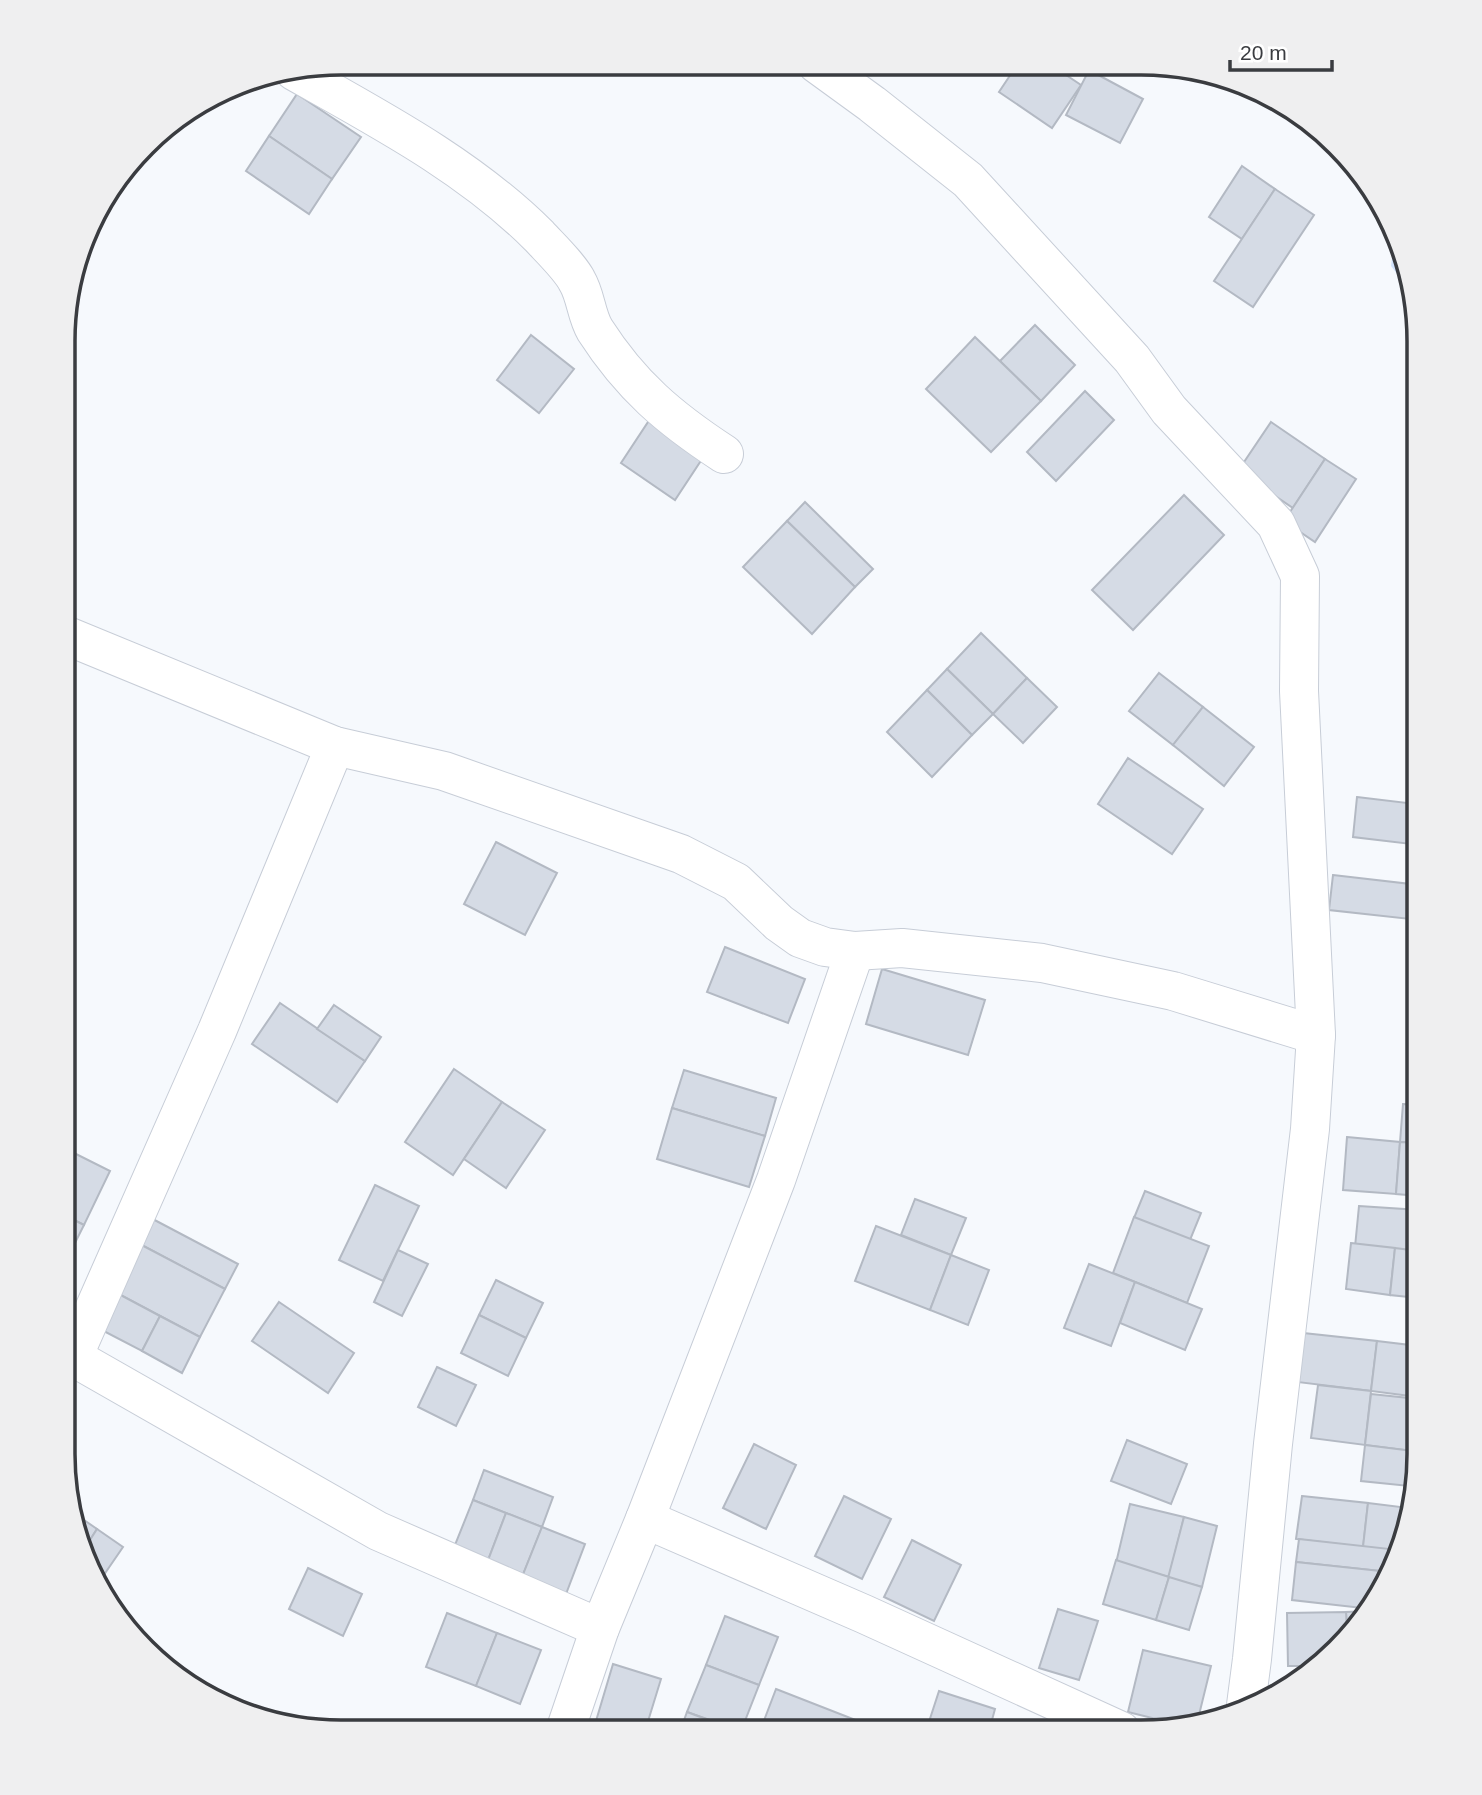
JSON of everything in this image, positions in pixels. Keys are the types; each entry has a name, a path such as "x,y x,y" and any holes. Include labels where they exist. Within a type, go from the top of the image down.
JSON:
{"street":[{"path":"832,75 968,180 1132,359 1169,410 1276,524 1300,576 1298,691 1316,1035 1310,1129 1246,1697"},
{"path":"306,78 408,136 486,190 539,236 577,280 594,328 629,377 677,424 724,454"},
{"path":"75,639 335,746 444,771 681,854 736,882 779,923 800,938 825,947 855,951 902,948 1042,963 1173,991 1316,1035"},
{"path":"75,1344 217,1031 335,746"},
{"path":"569,1720 600,1628 776,1180 855,951"},
{"path":"75,1363 378,1531 600,1628"},
{"path":"645,1519 864,1614 1097,1720"}],"shaded area":[{"path":"1392,255 1399,276 1391,266"}],"building":[{"path":"1010,75 1066,75 1081,85 1052,128 999,92"},
{"path":"1086,75 1098,75 1143,99 1120,143 1066,115"},
{"path":"297,94 361,137 332,179 269,136"},
{"path":"269,136 332,179 309,214 246,171"},
{"path":"1242,166 1275,189 1242,239 1209,217"},
{"path":"1275,189 1314,215 1253,307 1214,281"},
{"path":"1035,325 1075,365 1041,401 1000,361"},
{"path":"531,335 574,369 539,413 497,380"},
{"path":"975,337 1041,401 991,452 926,389"},
{"path":"1085,391 1114,420 1056,481 1027,452"},
{"path":"652,416 706,453 675,500 621,463"},
{"path":"1271,422 1325,459 1293,508 1238,471"},
{"path":"1325,459 1356,479 1315,542 1284,521"},
{"path":"1184,495 1224,535 1133,630 1092,590"},
{"path":"805,502 873,569 855,587 787,521"},
{"path":"787,521 855,587 812,634 743,567"},
{"path":"981,633 1027,678 993,714 947,669"},
{"path":"947,669 993,714 972,735 927,690"},
{"path":"1159,673 1203,707 1173,745 1129,711"},
{"path":"1027,678 1057,707 1023,743 993,714"},
{"path":"927,690 972,735 932,777 887,732"},
{"path":"1203,707 1254,747 1224,786 1173,745"},
{"path":"1128,758 1203,809 1172,854 1098,804"},
{"path":"1357,797 1407,803 1407,844 1353,837"},
{"path":"496,842 557,873 525,935 464,904"},
{"path":"1333,875 1407,884 1407,919 1329,910"},
{"path":"725,947 805,979 788,1023 707,992"},
{"path":"882,969 985,1000 968,1055 866,1024"},
{"path":"280,1003 365,1061 337,1102 252,1044"},
{"path":"334,1005 381,1037 365,1061 317,1029"},
{"path":"454,1069 502,1102 453,1175 405,1142"},
{"path":"684,1070 776,1098 765,1136 672,1108"},
{"path":"502,1102 545,1130 506,1188 464,1159"},
{"path":"1403,1104 1407,1104 1407,1142 1400,1142"},
{"path":"672,1108 765,1136 749,1187 657,1159"},
{"path":"1347,1137 1400,1142 1396,1194 1343,1190"},
{"path":"1400,1142 1407,1142 1407,1195 1396,1194"},
{"path":"75,1154 110,1171 84,1225 75,1220"},
{"path":"375,1185 419,1206 383,1281 339,1260"},
{"path":"1145,1191 1201,1213 1190,1240 1134,1218"},
{"path":"915,1199 966,1218 951,1255 901,1235"},
{"path":"1359,1206 1407,1209 1407,1251 1355,1247"},
{"path":"147,1216 238,1264 225,1289 134,1241"},
{"path":"1134,1217 1209,1246 1187,1303 1113,1273"},
{"path":"75,1220 84,1225 75,1243"},
{"path":"876,1226 951,1255 930,1310 855,1281"},
{"path":"134,1241 225,1289 200,1337 109,1289"},
{"path":"1351,1243 1395,1248 1390,1295 1346,1289"},
{"path":"1395,1248 1407,1250 1407,1297 1390,1295"},
{"path":"398,1250 428,1264 402,1316 374,1302"},
{"path":"951,1255 989,1270 968,1325 930,1310"},
{"path":"1089,1264 1135,1282 1111,1346 1064,1328"},
{"path":"496,1280 543,1303 526,1338 479,1315"},
{"path":"1135,1282 1202,1309 1185,1350 1120,1323"},
{"path":"115,1292 160,1316 142,1351 96,1327"},
{"path":"279,1302 354,1353 328,1393 252,1341"},
{"path":"479,1315 526,1338 508,1376 461,1353"},
{"path":"160,1316 200,1337 182,1373 142,1351"},
{"path":"1294,1332 1377,1341 1371,1391 1289,1381"},
{"path":"1377,1341 1407,1345 1407,1396 1371,1391"},
{"path":"437,1367 476,1385 456,1426 418,1407"},
{"path":"1318,1385 1371,1391 1365,1445 1311,1438"},
{"path":"1371,1394 1407,1398 1407,1450 1365,1445"},
{"path":"1127,1440 1187,1464 1171,1504 1111,1481"},
{"path":"754,1444 796,1465 766,1529 723,1508"},
{"path":"1365,1445 1407,1450 1404,1486 1361,1481"},
{"path":"484,1470 553,1497 542,1527 473,1500"},
{"path":"844,1496 891,1519 862,1579 815,1556"},
{"path":"1302,1496 1368,1503 1363,1547 1296,1539"},
{"path":"473,1500 506,1513 487,1563 453,1550"},
{"path":"1368,1503 1402,1507 1388,1550 1363,1547"},
{"path":"1130,1504 1184,1517 1169,1577 1116,1563"},
{"path":"506,1513 542,1527 522,1577 487,1563"},
{"path":"1184,1517 1217,1526 1202,1587 1168,1578"},
{"path":"83,1520 97,1529 90,1541"},
{"path":"542,1527 585,1544 566,1594 522,1577"},
{"path":"97,1529 123,1547 105,1574 103,1571 90,1541"},
{"path":"1299,1539 1389,1549 1379,1571 1296,1562"},
{"path":"912,1540 961,1565 934,1621 884,1597"},
{"path":"1116,1560 1169,1577 1156,1620 1103,1604"},
{"path":"1296,1562 1379,1571 1358,1607 1292,1600"},
{"path":"308,1568 362,1594 343,1636 289,1609"},
{"path":"1169,1577 1202,1587 1189,1630 1156,1620"},
{"path":"1058,1609 1098,1621 1079,1680 1039,1668"},
{"path":"1346,1612 1355,1612 1347,1622"},
{"path":"1346,1612 1347,1622 1303,1665 1288,1666 1287,1613"},
{"path":"447,1613 497,1633 476,1686 426,1667"},
{"path":"725,1616 778,1637 759,1685 706,1665"},
{"path":"497,1633 541,1650 520,1704 476,1686"},
{"path":"1143,1650 1211,1666 1199,1713 1156,1719 1128,1712"},
{"path":"613,1664 661,1679 648,1720 596,1720"},
{"path":"706,1665 759,1685 745,1720 710,1720 687,1712"},
{"path":"776,1689 855,1720 764,1720"},
{"path":"939,1691 995,1709 992,1720 930,1720"},
{"path":"687,1712 708,1720 684,1720"}]}
